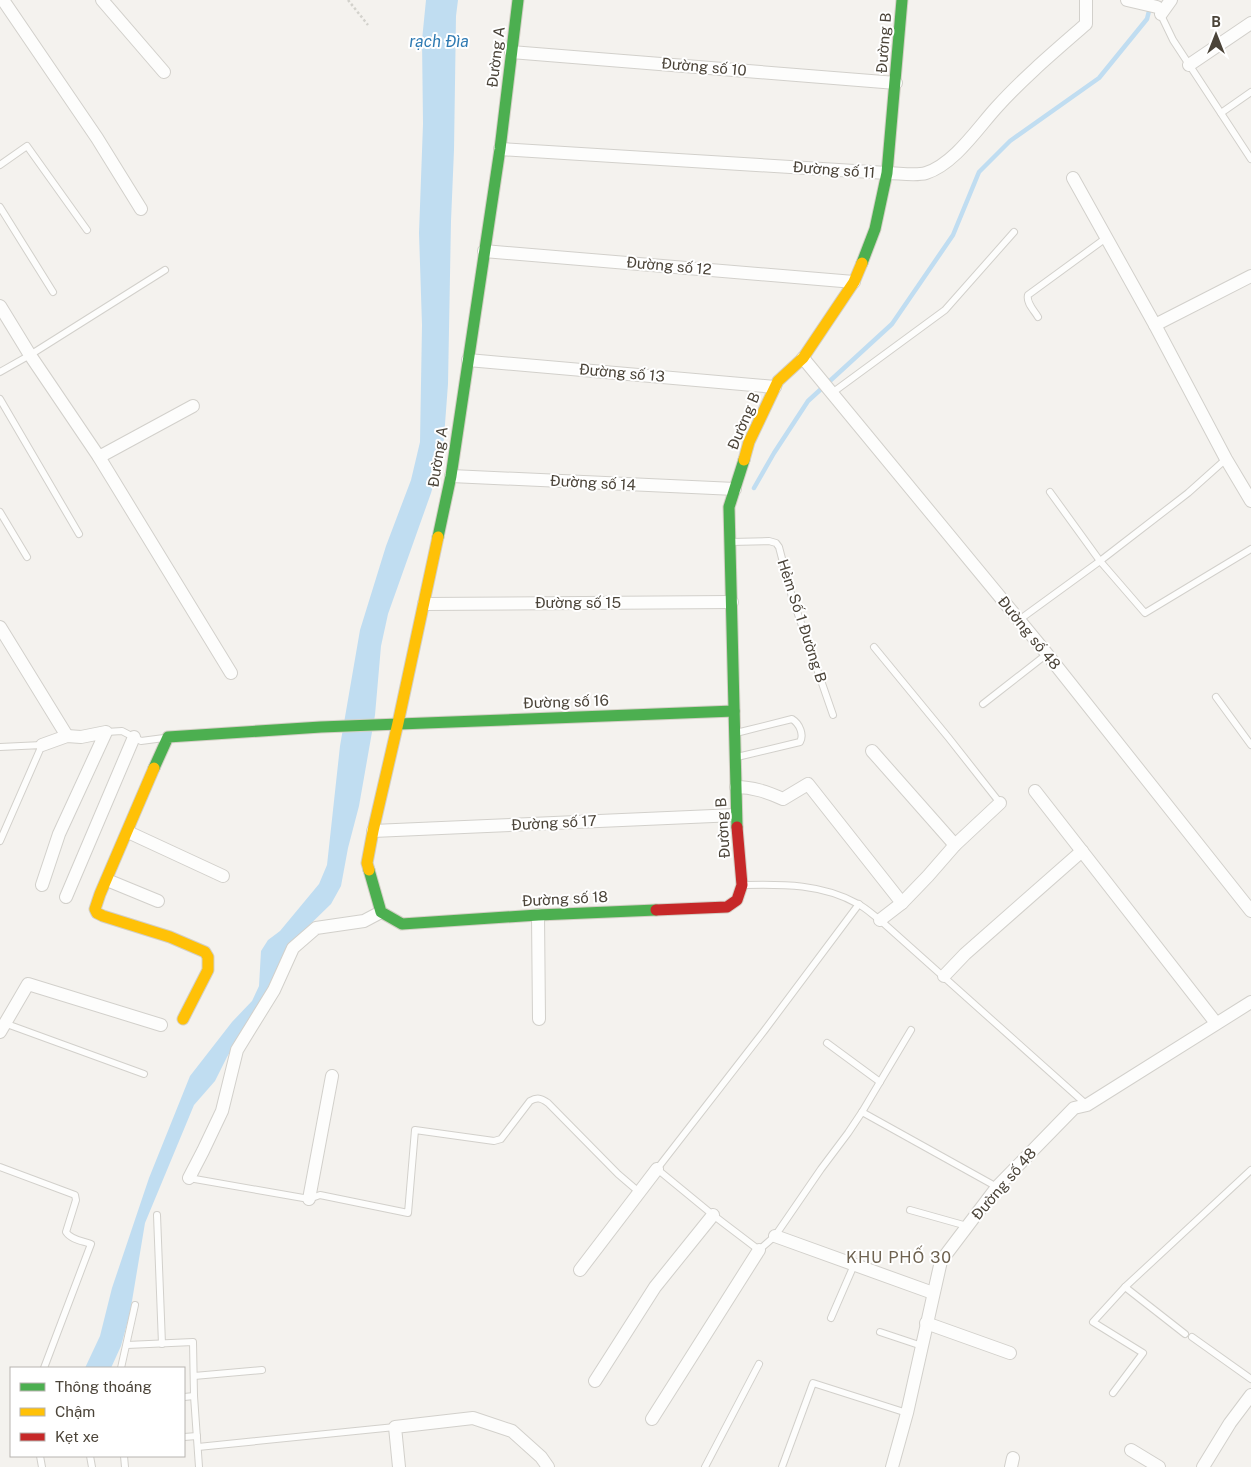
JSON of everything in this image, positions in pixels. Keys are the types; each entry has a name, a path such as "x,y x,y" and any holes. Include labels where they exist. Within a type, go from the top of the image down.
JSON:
{"street":[{"path":"3,0 97,138 141,209"},
{"path":"102,0 164,72"},
{"name":"Đường A","path":"380,912 367,863 451,476 500,149 518,0"},
{"name":"Đường B","path":"742,885 736,815 729,507 749,442 778,381 803,358 854,282 875,229 887,173 902,0"},
{"name":"Đường số 11","path":"500,149 924,174 942,165 975,134 995,108 1086,24 1086,0"},
{"path":"1127,0 1159,11 1171,0"},
{"path":"1189,65 1251,23"},
{"name":"Đường số 10","path":"511,52 896,83"},
{"path":"1073,178 1155,325 1226,459 1251,501"},
{"name":"Đường số 12","path":"484,251 854,282"},
{"path":"1155,325 1251,276"},
{"path":"0,306 30,355 99,458 231,674"},
{"name":"Đường số 48","path":"803,358 1047,654 1251,911"},
{"name":"Đường số 13","path":"468,360 775,387"},
{"path":"99,458 193,406"},
{"name":"Đường số 14","path":"451,476 735,489"},
{"name":"Đường số 15","path":"424,604 732,602"},
{"path":"0,627 67,736"},
{"name":"Đường số 16","path":"168,737 398,723 734,711"},
{"path":"42,746 67,736 81,737 106,732"},
{"path":"42,885 60,834 106,732"},
{"path":"66,897 134,737"},
{"path":"168,737 95,909 97,913 170,937 206,952 208,970 183,1019"},
{"path":"872,751 955,845"},
{"path":"736,787 760,790 783,799 808,784 902,903"},
{"path":"1035,791 1216,1023"},
{"path":"880,920 902,903 955,845 1000,803"},
{"name":"Đường số 17","path":"373,831 736,815"},
{"path":"128,832 224,876"},
{"path":"944,976 972,948 1082,851"},
{"path":"107,880 158,901"},
{"name":"Đường số 18","path":"380,912 402,924 538,914 727,907 737,900 742,885"},
{"path":"189,1178 222,1111 237,1050 274,990 293,948 316,928 364,921 380,912"},
{"path":"538,914 539,1019"},
{"path":"1,1026 28,984 161,1026"},
{"name":"Đường số 48","path":"892,1467 907,1413 941,1261 997,1187 1074,1108 1088,1105 1251,1002"},
{"path":"309,1199 332,1076"},
{"path":"580,1270 657,1170"},
{"path":"596,1381 655,1287 713,1215"},
{"path":"775,1236 933,1293"},
{"path":"652,1419 759,1250"},
{"path":"926,1324 1010,1353"},
{"path":"1203,1467 1230,1423 1251,1395"},
{"path":"399,1467 395,1427 473,1418 512,1431 541,1457 548,1467"},
{"path":"1131,1450 1159,1467"}],"lane":[{"path":"1159,11 1173,40 1250,154"},
{"path":"1221,113 1251,92"},
{"path":"0,165 27,146 87,230"},
{"path":"0,208 54,292"},
{"path":"830,391 945,310 1014,232"},
{"path":"1038,317 1027,299 1028,295 1106,238"},
{"path":"0,372 165,270"},
{"path":"0,400 80,534"},
{"path":"1019,620 1188,493 1226,459"},
{"path":"1050,492 1100,561 1145,613 1251,549"},
{"path":"0,512 27,557"},
{"name":"Hẻm Số 1 Đường B","path":"730,542 769,541 776,543 779,548 792,597 833,715"},
{"path":"874,647 1000,803"},
{"path":"983,704 1047,654"},
{"path":"1216,697 1251,745"},
{"path":"734,733 792,720 800,728 802,739 800,742 735,758"},
{"path":"106,732 122,731 141,741 168,737"},
{"path":"0,747 42,746 0,841"},
{"path":"742,885 804,887 830,892 859,904 944,976 1088,1105"},
{"path":"859,904 657,1170 759,1250 775,1236 862,1112 911,1030"},
{"path":"1,1026 144,1074"},
{"path":"827,1042 880,1082"},
{"path":"189,1178 309,1199 320,1195 408,1213 415,1130 494,1141 502,1139 530,1101 535,1098 541,1098 618,1174 640,1192"},
{"path":"862,1112 997,1187"},
{"path":"0,1167 75,1194 76,1200 66,1232 73,1238 92,1244 44,1367"},
{"path":"1114,1392 1142,1353 1094,1322 1125,1288 1251,1170"},
{"path":"910,1210 967,1226"},
{"path":"157,1215 162,1344"},
{"path":"831,1318 854,1265"},
{"path":"1125,1288 1185,1334"},
{"path":"121,1367 136,1305"},
{"path":"880,1332 922,1346"},
{"path":"1192,1337 1251,1379"},
{"path":"127,1345 193,1342 194,1396 199,1467"},
{"path":"705,1467 758,1364"},
{"path":"194,1376 262,1370"},
{"path":"782,1467 813,1383 907,1413"},
{"path":"185,1397 194,1396"},
{"path":"198,1447 395,1427"},
{"path":"185,1437 197,1436"}],"path":[{"path":"348,0 368,25"}],"water":[{"name":"rạch Đìa","path":"426,0 458,0 456,16 448,384 443,451 431,493 388,614 381,646 375,715 359,806 348,848 341,886 331,904 294,940 284,953 264,996 227,1057 215,1081 194,1105 145,1223 130,1313 121,1346 111,1367 85,1367 100,1336 112,1288 149,1178 190,1076 232,1022 252,1001 259,986 261,951 268,940 280,931 319,884 327,865 340,746 360,630 386,546 411,480 420,442 422,325 419,233 423,124 422,40"}],"waterway":[{"path":"754,488 808,401 892,324 953,235 979,172 1010,141 1099,78 1147,19 1150,7"}],"traffic: fast":[{"path":"438,537 451,476 500,149 518,0"},
{"path":"862,263 875,229 887,173 902,0"},
{"path":"737,827 729,507 744,460"},
{"path":"154,768 168,737 321,727 734,711"},
{"path":"369,870 381,912 402,924 538,915 656,910"}],"traffic: slow":[{"path":"744,460 749,442 778,381 803,358 854,282 862,263"},
{"path":"369,870 367,863 373,831 438,537"},
{"path":"154,768 95,909 97,913 103,916 170,937 205,952 208,957 208,970 183,1019"}],"traffic: jam":[{"path":"656,910 727,907 737,900 742,885 737,827"}],"district":[{"name":"KHU PHỐ 30","path":"899,1257"}]}
